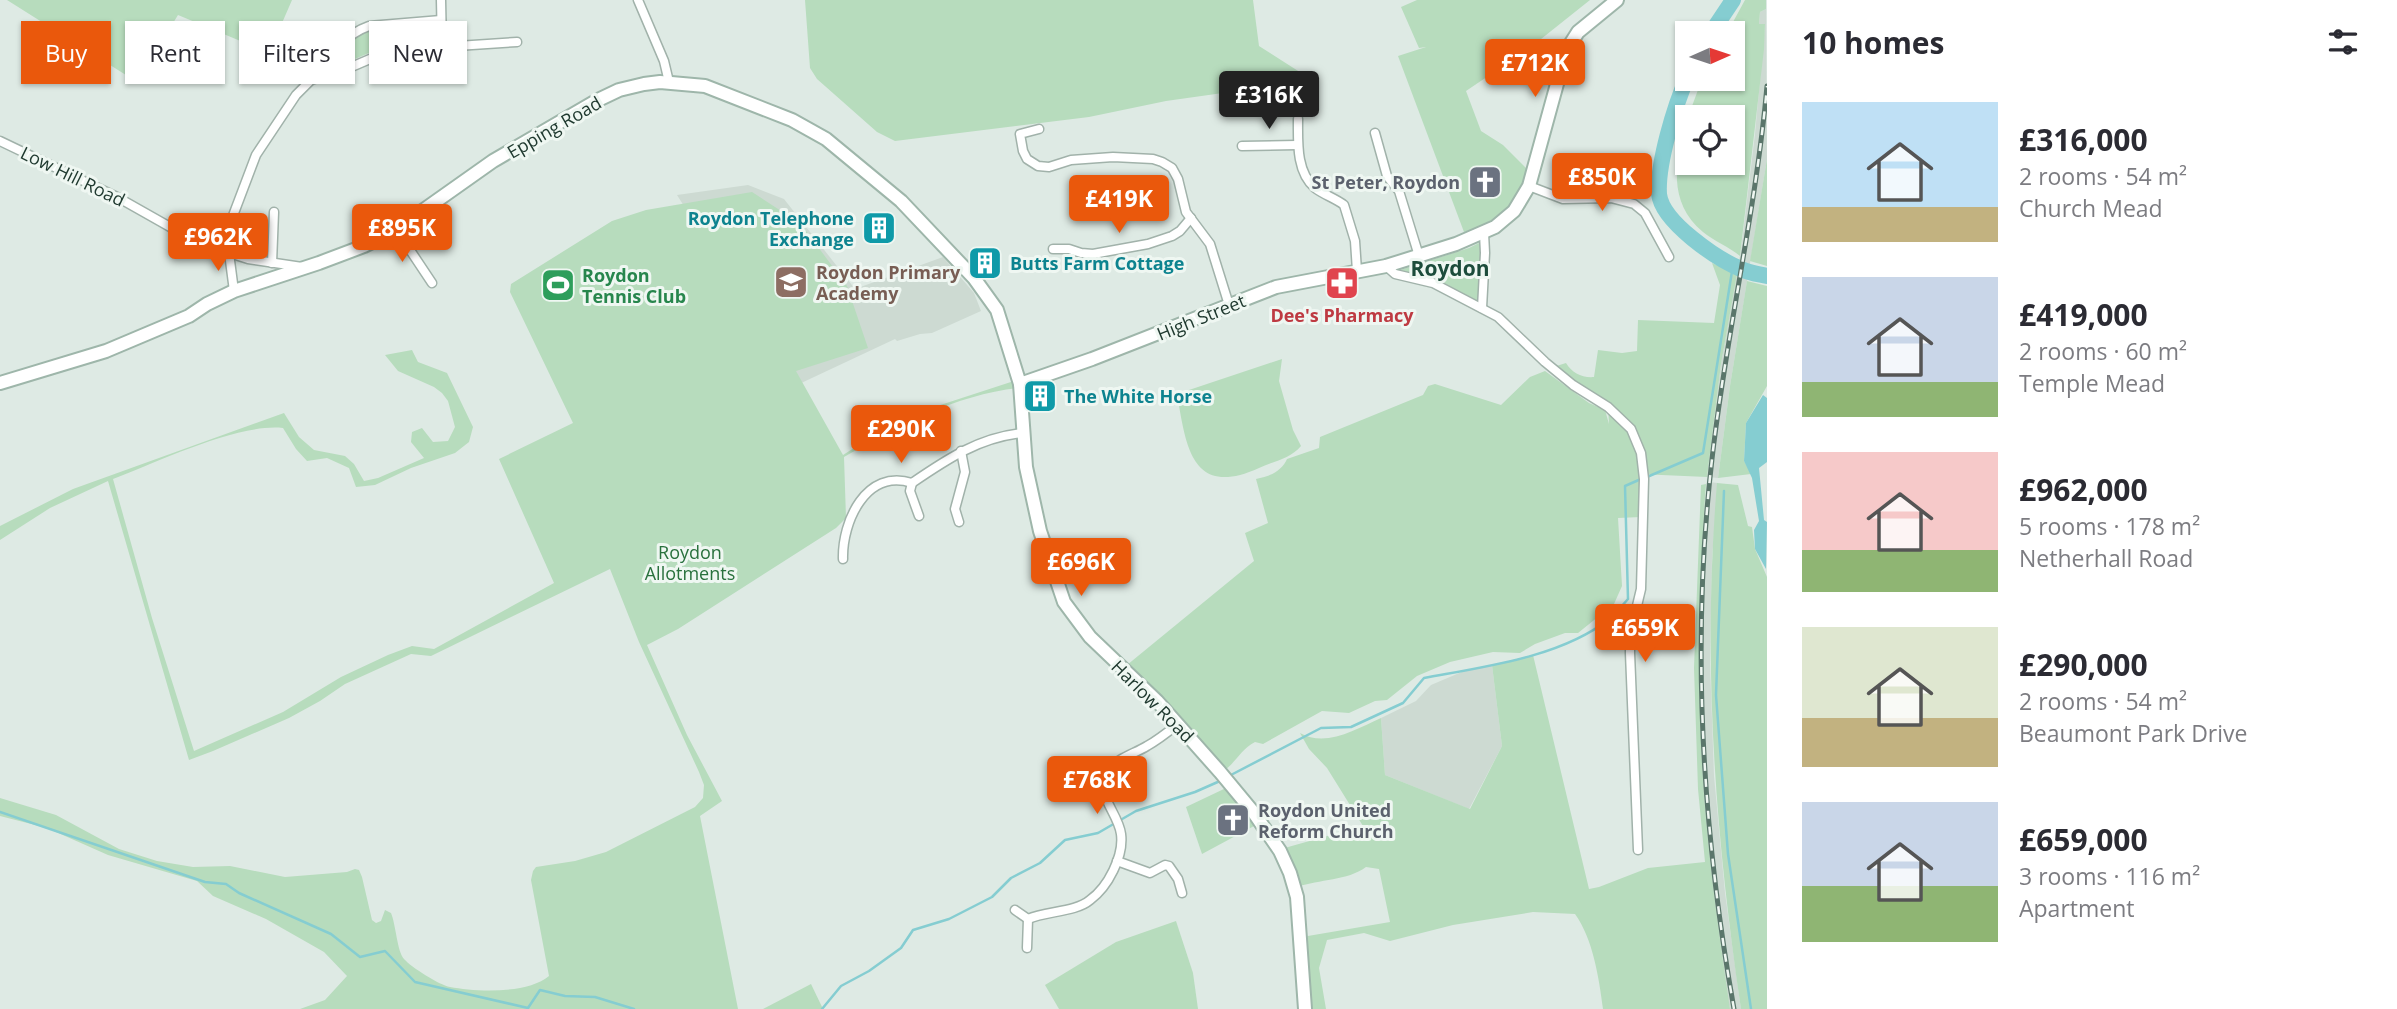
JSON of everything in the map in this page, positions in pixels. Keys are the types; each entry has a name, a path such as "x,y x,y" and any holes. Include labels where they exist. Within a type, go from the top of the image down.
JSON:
{"main road":[{"name":"High Street","path":"1020,384 1285,285 1386,265 1483,233 1514,211 1529,186 1566,51 1578,32 1618,0"},
{"name":"Epping Road","path":"0,383 62,366 113,348 189,316 234,290 363,246 397,229 477,171 598,100 619,90 669,82 705,86 792,120 826,139 868,172 913,213 986,293 1004,327 1020,384"},
{"name":"Harlow Road","path":"1020,384 1026,467 1040,531 1064,603 1090,638 1178,724 1254,813 1280,851 1297,897 1305,1009"}],"street":[{"path":"355,33 369,26 441,20 441,0"},
{"path":"638,0 664,61 669,82"},
{"path":"467,45 517,42"},
{"path":"220,250 256,155 296,95 307,84"},
{"path":"1298,120 1297,145 1301,164 1313,186 1344,205 1354,241 1357,271"},
{"path":"1039,129 1020,134 1027,159 1038,166 1113,157 1163,162 1172,168 1191,218 1210,244 1229,305"},
{"path":"1375,133 1387,176 1399,191 1419,256"},
{"name":"Low Hill Road","path":"0,141 117,197 187,236 220,250 272,263 302,267"},
{"path":"1241,146 1297,145"},
{"path":"1529,186 1563,199 1611,198 1634,204 1645,213 1669,257"},
{"path":"272,263 274,212"},
{"path":"1053,249 1093,254 1148,244 1172,236 1191,218"},
{"path":"397,229 432,283"},
{"path":"1482,308 1485,253 1483,233"},
{"path":"229,253 234,290"},
{"path":"1386,265 1395,274 1433,283 1498,317 1573,385 1619,416 1631,429 1642,453 1644,480 1641,589 1630,635 1638,850"},
{"path":"919,516 910,491 912,483 961,451 998,437 1023,433"},
{"path":"959,522 955,509 965,472 961,451"},
{"path":"843,559 842,545 851,513 871,489 891,481 912,483"},
{"path":"1028,919 1044,912 1078,907 1090,901 1102,888 1117,860 1121,835 1117,821 1108,807 1104,780 1111,767 1178,724"},
{"path":"1117,860 1150,873 1165,865 1170,866 1182,892"},
{"path":"1015,910 1028,919"},
{"path":"1027,948 1028,919"}],"shaded area":[{"path":"1766,0 1767,159 1730,386 1718,478 1707,477 1721,364 1741,250 1765,25 1759,24 1760,12 1766,9"},
{"name":"Roydon Primary Academy","path":"748,185 784,199 855,289 943,257 974,293 981,311 932,333 897,341 895,339 797,385 677,195"},
{"path":"1708,482 1718,483 1712,558 1710,664 1714,776 1725,893 1741,1009 1730,1009 1728,1000 1703,782 1699,659 1702,538"},
{"path":"1492,665 1502,746 1469,809 1385,775 1381,718 1416,701 1431,685 1464,671"}],"green space":[{"path":"7,0 292,0 283,21 239,21 239,40 225,35 225,21 192,21 178,15 174,21 125,21 125,74 111,66 111,21 40,21"},
{"path":"805,0 1253,0 1259,46 1306,76 1244,90 1166,101 1089,117 895,141 877,132 817,79 810,68"},
{"path":"1417,0 1590,0 1531,47 1466,91 1481,131 1503,145 1527,169 1519,193 1506,211 1488,223 1464,232 1398,56 1426,47 1419,48 1401,7"},
{"path":"1745,0 1766,0 1766,9 1760,12 1759,24 1765,24 1764,49 1740,256 1707,235 1691,220 1679,194 1677,180 1677,175 1745,175 1745,105 1692,105 1698,91 1745,91 1745,21 1734,21"},
{"path":"369,29 369,53 355,59 355,33"},
{"path":"1767,159 1767,266 1750,261"},
{"name":"Roydon Allotments","path":"752,192 801,224 847,286 868,348 796,371 843,455 882,430 922,411 1017,380 1018,388 972,397 949,405 906,423 844,457 846,518 836,528 678,629 647,645 687,735 722,801 700,816 738,1009 300,1009 325,1000 347,976 324,952 266,919 213,896 197,881 108,855 47,828 0,816 0,798 56,815 119,849 157,861 193,867 230,866 285,877 359,870 372,920 376,923 381,921 385,910 391,913 404,959 432,979 445,986 461,989 501,990 528,986 549,976 531,880 536,867 575,861 606,852 695,807 703,798 704,785 699,772 639,642 610,569 431,656 411,654 345,684 289,718 189,760 108,481 50,508 0,540 0,526 73,489 284,413 299,437 314,450 345,456 354,464 364,481 378,478 424,458 411,442 412,432 422,428 433,442 448,441 455,427 448,401 442,393 398,371 385,355 412,350 418,362 447,373 473,427 469,442 455,453 411,468 375,485 356,487 349,468 327,458 307,461 283,428 265,428 221,437 113,479 152,618 194,751 283,712 341,677 388,655 412,646 434,649 554,583 499,459 573,423 510,292 511,284 612,221 646,210"},
{"path":"1481,242 1478,301 1475,302 1427,277 1400,272 1400,270"},
{"path":"1712,263 1737,274 1721,364 1707,477 1639,474 1641,517 1618,518 1622,586 1614,604 1578,633 1565,633 1535,644 1520,653 1493,652 1450,662 1417,676 1387,700 1375,701 1349,713 1322,711 1263,744 1255,742 1222,772 1127,665 1254,561 1245,533 1268,523 1256,479 1274,473 1287,459 1319,448 1320,437 1423,395 1428,386 1435,384 1501,405 1530,377 1545,371 1589,403 1605,410 1609,424 1608,406 1550,368 1566,363 1578,374 1594,377 1598,350 1622,353 1637,351 1638,320 1714,323 1720,285"},
{"path":"1747,281 1767,286 1767,386 1746,423 1744,461 1751,474 1718,478 1730,386"},
{"path":"1282,359 1279,381 1293,430 1301,446 1287,457 1236,476 1219,477 1206,472 1196,462 1189,448 1177,394"},
{"path":"1717,483 1738,485 1748,526 1752,527 1755,549 1767,577 1767,1009 1741,1009 1724,878 1711,681"},
{"path":"1706,484 1700,611 1701,739 1708,841 1730,1009 1603,1009 1591,947 1575,914 1533,912 1453,925 1390,941 1364,933 1327,940 1319,968 1326,1009 1305,1009 1302,937 1390,922 1379,869 1366,867 1350,875 1297,887 1281,849 1363,826 1327,768 1309,749 1300,733 1320,739 1330,738 1381,718 1385,775 1470,809 1502,746 1492,665 1533,655 1589,889 1648,868 1705,862 1698,789 1694,668 1701,485"},
{"path":"1226,788 1254,826 1202,854 1186,807"},
{"path":"1176,921 1193,973 1198,1009 1059,1009 1045,985 1116,942"},
{"path":"811,984 823,1009 763,1009"}],"water":[{"path":"1763,395 1767,398 1767,462 1759,468 1764,520 1767,522 1766,569 1755,549 1754,530 1759,521 1752,478 1744,461 1746,423"}],"waterway":[{"path":"1719,21 1733,0"},
{"path":"1682,91 1661,167 1659,194 1662,205 1680,227 1718,257 1741,269 1767,276"},
{"path":"1647,477 1703,453 1733,265"},
{"path":"1229,776 1321,728 1351,727 1403,703 1424,678 1521,659 1569,643 1609,619 1628,599 1625,486 1641,479"},
{"path":"1724,491 1716,695 1728,854 1751,1009"},
{"path":"822,1009 841,986 869,971 901,948 913,930 949,919 992,897 1011,878 1040,863 1065,840 1098,833 1136,811 1220,781"},
{"path":"0,812 205,882 226,884 239,893 331,934 360,957 385,951 415,982 528,1008 540,990 565,996 595,997 634,1009"}],"railway":[{"path":"1734,1009 1707,804 1701,666 1702,596 1712,459 1756,179 1767,86"}],"place":[{"name":"St Peter, Roydon","path":"1485,182"},
{"name":"Roydon Telephone Exchange","path":"879,228"},
{"name":"Butts Farm Cottage","path":"985,263"},
{"name":"Roydon Primary Academy","path":"791,282"},
{"name":"Dee's Pharmacy","path":"1342,283"},
{"name":"Roydon Tennis Club","path":"558,285"},
{"name":"The White Horse","path":"1040,396"},
{"name":"Roydon United Reform Church","path":"1233,820"}],"district":[{"name":"Roydon","path":"1450,268"}]}
